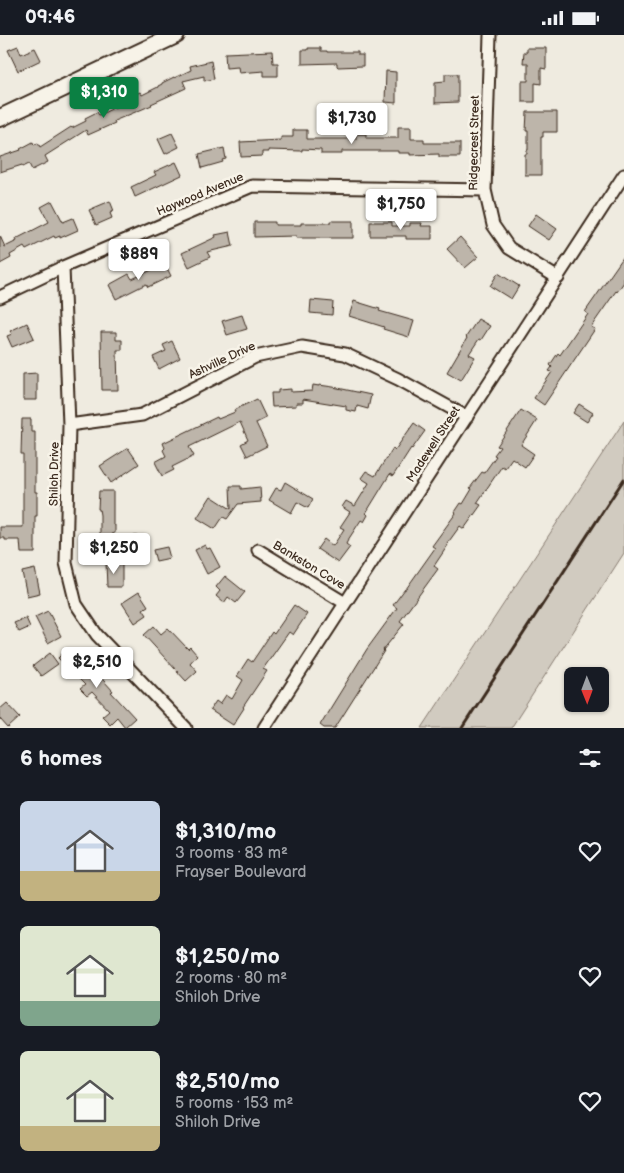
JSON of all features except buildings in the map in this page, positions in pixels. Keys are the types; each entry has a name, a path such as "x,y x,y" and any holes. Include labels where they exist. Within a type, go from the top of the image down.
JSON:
{"main road":[{"path":"0,118 176,35"}],"street":[{"name":"Ridgecrest Street","path":"490,35 485,190 493,225 509,247 558,278"},
{"name":"Madewell Street","path":"264,728 624,175"},
{"name":"Haywood Avenue","path":"0,297 63,267 252,186 485,190"},
{"name":"Shiloh Drive","path":"63,267 69,425 66,563 76,604 97,635 186,728"},
{"name":"Ashville Drive","path":"69,425 142,415 255,357 302,347 345,353 468,417"},
{"name":"Bankston Cove","path":"258,550 346,603"}],"shaded area":[{"path":"624,421 624,553 511,728 422,728"}],"railway":[{"path":"462,728 624,479"}]}
